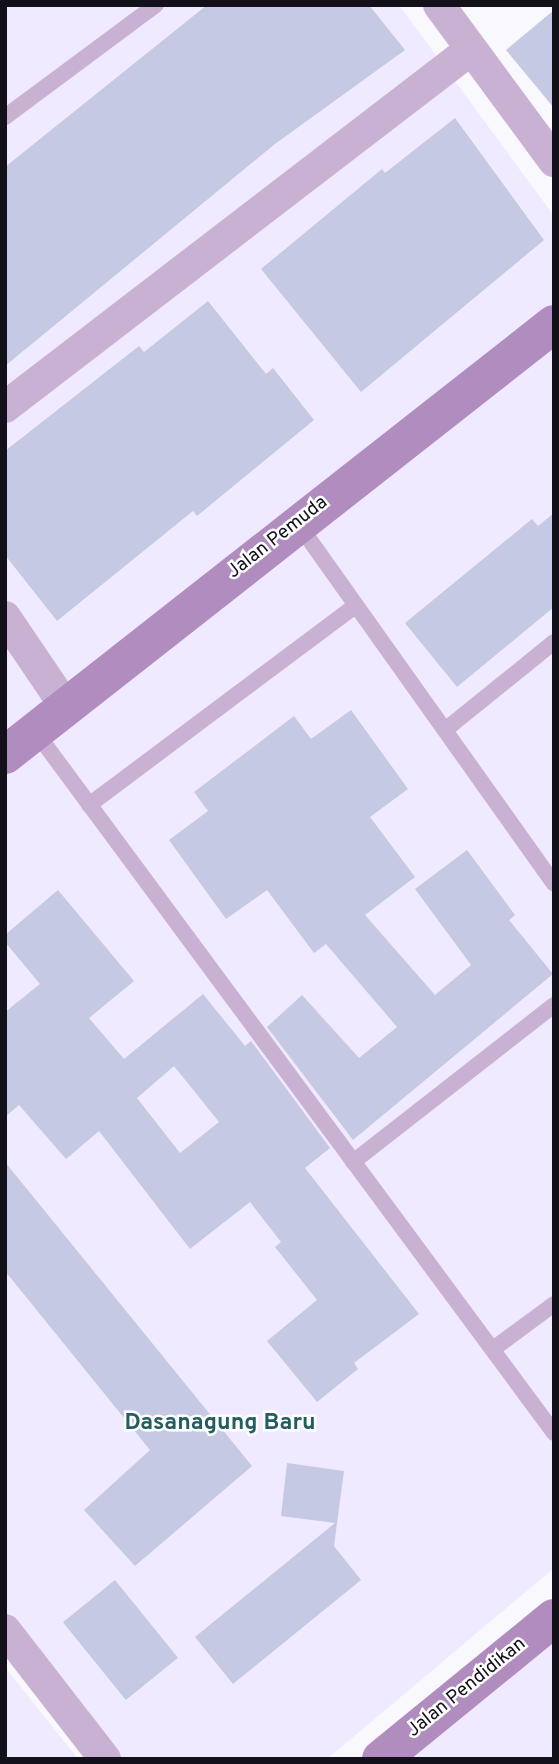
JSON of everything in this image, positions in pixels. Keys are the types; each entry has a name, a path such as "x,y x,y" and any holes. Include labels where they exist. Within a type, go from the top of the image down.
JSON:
{"street":[{"path":"439,5 554,160"},
{"path":"5,407 470,50"},
{"name":"Jalan Pemuda","path":"5,755 64,704 554,324"},
{"path":"5,617 64,704"},
{"name":"Jalan Pendidikan","path":"381,1759 554,1618"},
{"path":"5,1630 104,1759"}],"lane":[{"path":"5,117 156,5"},
{"path":"298,523 354,607 554,884"},
{"path":"89,805 354,607"},
{"path":"445,730 554,642"},
{"path":"35,731 554,1433"},
{"path":"353,1162 554,1005"},
{"path":"493,1349 554,1304"}],"shaded area":[{"path":"5,5 399,5 554,216 554,1568 327,1759 110,1759 5,1622"},
{"path":"554,1628 554,1759 397,1759"},
{"path":"5,1667 78,1759 5,1759"}],"building":[{"path":"207,5 369,5 405,50 275,144 5,366 5,167"},
{"path":"554,10 554,108 506,50"},
{"path":"455,118 544,240 361,392 261,269 382,169 385,173"},
{"path":"208,301 266,374 273,368 314,420 197,516 193,511 57,621 5,555 5,451 139,346 144,352"},
{"path":"554,513 554,607 457,687 405,623 532,519 538,526"},
{"path":"351,710 408,789 370,817 415,877 365,915 435,995 471,965 415,889 467,850 515,915 509,920 553,974 353,1140 267,1027 302,995 359,1058 397,1027 326,944 314,953 267,890 226,919 169,840 208,811 194,792 294,716 311,739"},
{"path":"58,890 134,981 89,1018 124,1059 203,994 245,1046 251,1041 330,1148 305,1168 419,1314 354,1363 358,1369 317,1402 267,1341 317,1300 275,1247 281,1242 250,1202 190,1249 99,1131 66,1159 19,1105 5,1117 5,1012 40,984 5,942 5,935","holes":["174,1066 219,1122 180,1153 137,1098"]},
{"path":"5,1162 252,1466 135,1566 84,1510 150,1450 5,1271"},
{"path":"287,1463 344,1471 334,1546 361,1580 233,1684 195,1637 335,1523 281,1516"},
{"path":"115,1580 178,1658 126,1700 63,1622"}],"district":[{"name":"Dasanagung Baru","path":"220,1424"}]}
